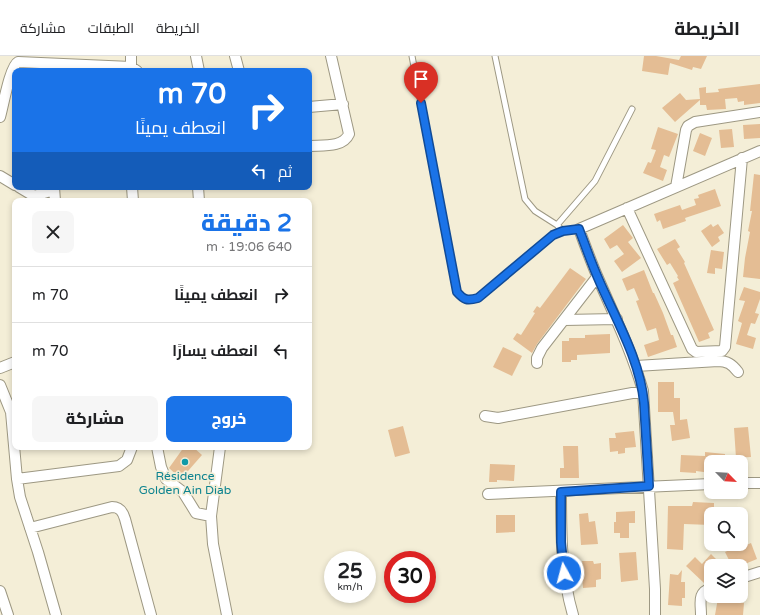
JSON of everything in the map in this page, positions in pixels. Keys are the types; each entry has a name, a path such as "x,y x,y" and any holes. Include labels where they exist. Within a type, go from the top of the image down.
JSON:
{"street":[{"path":"131,56 134,68"},
{"path":"196,56 198,68"},
{"path":"235,56 238,68"},
{"path":"312,146 339,144 347,138 349,134 331,56"},
{"path":"13,68 16,63 20,62 82,68"},
{"path":"0,117 12,70"},
{"path":"312,106 343,104"},
{"path":"676,187 684,138 688,126 695,122 760,112"},
{"path":"655,615 643,391 636,366 597,277 579,229 760,151"},
{"path":"627,208 692,349 696,352 722,351 726,347 742,158"},
{"path":"0,176 12,183"},
{"path":"24,190 36,198 50,190"},
{"path":"537,363 538,352 597,277"},
{"path":"564,320 617,320"},
{"path":"636,366 725,361 730,363 738,372"},
{"path":"0,368 12,363"},
{"path":"0,385 11,412 12,423"},
{"path":"485,416 498,418 643,391"},
{"path":"14,450 20,497 56,615"},
{"path":"17,479 119,466 127,460 131,450"},
{"path":"158,450 161,467 166,479 183,492 196,513 211,516"},
{"path":"220,450 211,516 212,544 227,615"},
{"path":"748,483 760,483"},
{"path":"488,494 561,492 649,486 704,484"},
{"path":"561,492 562,558 573,615"},
{"path":"30,528 112,507 119,508 125,519 150,615"},
{"path":"748,576 760,572"},
{"path":"0,591 8,615"},
{"path":"701,615 701,595 704,592"}],"lane":[{"path":"412,56 457,292 463,299 468,301 478,298 553,235 563,231 579,229"},
{"path":"495,56 525,199 535,211 557,225 563,231"},
{"path":"557,225 595,181 632,109"}],"building":[{"path":"644,56 656,56 679,60 681,56 707,56 701,69 693,67 692,70 670,63 668,75 642,71"},
{"path":"760,84 760,103 744,105 744,101 738,102 737,98 725,99 726,109 707,110 706,105 700,105 700,100 675,122 662,108 680,93 686,100 700,99 699,88 706,87 706,93 719,92 718,89"},
{"path":"760,124 760,138 744,139 743,125"},
{"path":"658,127 678,134 669,157 664,155 660,167 667,170 663,181 643,173 648,162 651,163 656,150 651,149"},
{"path":"732,129 734,147 721,148 719,130"},
{"path":"700,133 712,138 705,156 693,151"},
{"path":"754,174 760,175 760,279 743,277 750,232 748,231 752,211 750,211"},
{"path":"715,189 721,206 685,218 686,221 663,229 660,220 657,222 654,214 680,205 682,210 696,205 694,199 699,198 698,195"},
{"path":"711,224 713,227 718,224 724,233 718,237 720,241 712,247 701,231"},
{"path":"623,225 633,238 628,242 641,258 622,272 614,261 624,254 617,245 610,249 604,239"},
{"path":"675,239 680,247 677,249 685,262 684,263 714,330 708,333 710,338 699,342 673,283 679,280 677,277 678,276 670,263 667,265 657,249"},
{"path":"711,250 724,252 722,269 715,268 715,274 707,273"},
{"path":"570,268 586,279 537,344 532,353 513,339 517,333 521,335 535,313 533,312 537,306 540,308"},
{"path":"644,270 677,347 648,357 644,345 659,340 656,328 647,331 636,301 639,300 634,288 627,291 622,279"},
{"path":"744,287 760,292 760,299 755,313 759,314 755,324 751,323 747,335 756,338 753,349 736,344 742,323 738,321 745,301 739,300"},
{"path":"610,334 610,353 577,355 577,360 562,362 562,341 569,341 569,338 585,338 585,335"},
{"path":"503,347 522,356 512,376 493,367"},
{"path":"658,382 674,382 674,398 680,398 680,420 687,419 690,438 672,441 670,425 675,425 673,412 658,412"},
{"path":"403,426 410,453 395,457 388,430"},
{"path":"748,427 751,457 748,457 748,455 736,455 734,428"},
{"path":"634,431 636,447 625,448 625,453 618,454 618,451 610,452 609,438 616,438 615,433"},
{"path":"563,446 578,446 579,478 560,478 560,468 564,468"},
{"name":"Résidence Golden Ain Diab","path":"182,450 196,450 202,455 181,479 169,468"},
{"path":"705,452 725,454 725,455 705,455"},
{"path":"681,455 704,456 704,472 680,472"},
{"path":"490,464 515,465 514,481 497,480 497,482 489,482"},
{"path":"693,502 714,503 714,507 704,507 704,525 684,524 683,550 667,549 668,506 692,506"},
{"path":"635,511 635,523 629,523 629,538 620,538 620,533 614,533 616,512"},
{"path":"588,513 589,522 595,521 598,544 581,545 579,514"},
{"path":"496,515 515,515 515,532 496,533"},
{"path":"751,543 757,559 748,563 748,559 728,559 725,552 748,551 748,544"},
{"path":"636,552 638,580 621,582 619,553"},
{"path":"711,554 716,559 706,559"},
{"path":"695,557 702,564 704,562 704,583 686,566"},
{"path":"582,561 593,561 594,564 601,563 601,579 596,580 596,587 583,588 582,578 575,579 574,565 583,565"},
{"path":"682,570 681,582 685,582 685,598 682,598 682,606 668,605 670,574 678,575"},
{"path":"717,603 744,603 743,615 715,615"}],"place":[{"name":"Résidence Golden Ain Diab","path":"185,462"}],"route":[{"path":"421,103 457,292 463,299 468,301 478,298 553,235 558,232 579,229 597,277 636,366 643,391 649,486 561,492 561,542 564,573"}]}
